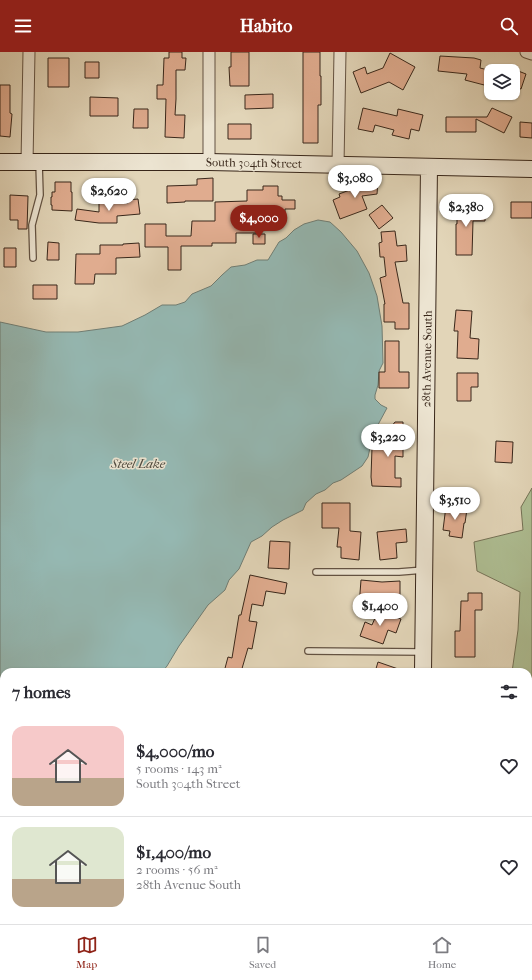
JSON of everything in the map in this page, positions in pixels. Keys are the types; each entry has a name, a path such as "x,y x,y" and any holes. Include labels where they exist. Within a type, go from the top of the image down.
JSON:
{"street":[{"path":"29,52 33,163"},
{"path":"208,162 209,52"},
{"path":"338,165 340,52"},
{"path":"526,52 532,54"},
{"name":"South 304th Street","path":"0,162 208,162 532,169"},
{"name":"28th Avenue South","path":"423,668 429,167"}],"lane":[{"path":"33,163 40,195 32,225 33,258"},
{"path":"316,572 399,572 424,570"},
{"path":"308,651 423,652"}],"green space":[{"path":"532,488 532,668 513,668 518,630 520,592 477,571 474,542 523,530 521,507"}],"water":[{"name":"Steel Lake","path":"318,220 330,222 341,232 357,251 369,273 377,296 382,326 383,363 379,371 375,399 387,408 373,434 368,457 362,466 341,480 333,483 325,490 316,494 306,503 303,510 283,520 262,536 251,542 239,569 229,580 225,590 208,605 165,668 0,668 0,322 46,332 78,332 122,326 162,305 176,305 185,302 192,294 211,286 231,267 245,265 257,260 268,260 279,242 304,224"}],"building":[{"path":"169,52 182,52 182,58 186,58 185,70 176,70 175,115 185,115 184,138 165,137 166,99 157,99 157,85 163,85 164,58 169,58"},
{"path":"231,52 249,52 249,86 230,86 229,67 231,67"},
{"path":"303,52 320,52 321,105 318,105 318,143 303,143"},
{"path":"390,53 415,67 403,90 389,82 361,93 353,72 365,67 367,74 383,68"},
{"path":"440,56 474,58 481,60 480,68 484,69 484,85 465,80 467,74 438,71"},
{"path":"48,58 69,58 69,87 48,87"},
{"path":"85,62 99,62 99,78 85,78"},
{"path":"520,72 526,74 520,89"},
{"path":"0,85 10,85 10,113 12,114 10,137 0,136"},
{"path":"273,94 273,108 245,109 245,95"},
{"path":"90,97 118,98 118,116 90,116"},
{"path":"363,108 397,116 398,109 423,115 419,131 411,129 409,139 392,135 394,130 375,125 373,132 358,129"},
{"path":"492,108 512,117 504,133 476,119 476,132 446,132 446,117 487,117"},
{"path":"134,109 148,109 148,128 133,128"},
{"path":"520,122 532,123 532,138 520,137"},
{"path":"228,124 251,124 251,139 228,139"},
{"path":"213,178 213,201 185,201 167,203 167,186 197,185 197,179"},
{"path":"366,181 378,181 377,194 362,196 367,209 340,219 333,200 340,197 339,194 366,184"},
{"path":"55,182 71,182 72,211 52,210 51,197 52,192 55,192"},
{"path":"263,186 278,186 278,196 282,196 282,200 295,200 295,209 285,209 285,216 258,216 258,233 236,233 236,243 212,243 212,246 181,246 181,270 168,270 168,247 145,247 145,224 166,224 166,236 191,236 192,221 215,221 215,202 247,201 247,190 263,190"},
{"path":"10,195 28,196 27,229 18,229 18,220 10,220"},
{"path":"138,199 140,214 117,216 117,223 99,223 75,220 77,209 99,212 99,202 128,203 127,200"},
{"path":"511,202 532,202 532,218 511,218"},
{"path":"382,205 393,218 379,229 369,215"},
{"path":"457,205 478,206 478,213 485,213 485,221 473,221 472,255 456,255"},
{"path":"395,231 397,246 406,245 407,261 395,262 403,303 409,303 409,329 395,329 395,322 384,322 385,304 380,278 386,276 384,257 380,257 379,243 382,242 381,232"},
{"path":"253,234 265,234 265,244 253,244"},
{"path":"48,242 59,243 59,260 47,260"},
{"path":"139,243 140,257 116,258 116,274 95,274 94,284 75,284 76,254 100,254 100,245"},
{"path":"4,248 16,248 16,267 4,267"},
{"path":"33,285 57,285 57,299 33,299"},
{"path":"456,310 472,311 470,338 479,339 478,359 457,358 458,331 454,331"},
{"path":"385,341 399,341 399,372 409,372 409,388 379,388 379,372 385,372"},
{"path":"457,373 478,373 478,387 471,387 471,401 457,401"},
{"path":"395,422 403,422 403,457 395,456 395,478 401,478 401,487 372,486 372,448 383,448 384,436"},
{"path":"496,441 513,442 512,463 495,462"},
{"path":"322,503 350,503 350,531 361,532 359,560 341,558 341,547 337,547 339,528 322,528"},
{"path":"446,506 467,509 462,538 449,536 450,531 443,530"},
{"path":"406,529 407,542 396,543 397,558 380,560 377,532"},
{"path":"270,541 290,542 289,569 268,568"},
{"path":"250,575 287,583 285,594 266,591 263,606 252,604 249,621 257,622 252,649 248,648 242,668 225,668 228,657 232,658 239,615 241,615"},
{"path":"361,580 382,582 400,581 400,595 376,595 375,607 359,606"},
{"path":"468,593 482,593 482,610 475,610 475,657 455,657 455,631 460,631 461,601 468,601"},
{"path":"378,611 401,619 396,633 388,630 383,644 360,636 365,622 372,625"},
{"path":"378,662 395,668 376,668"}]}
